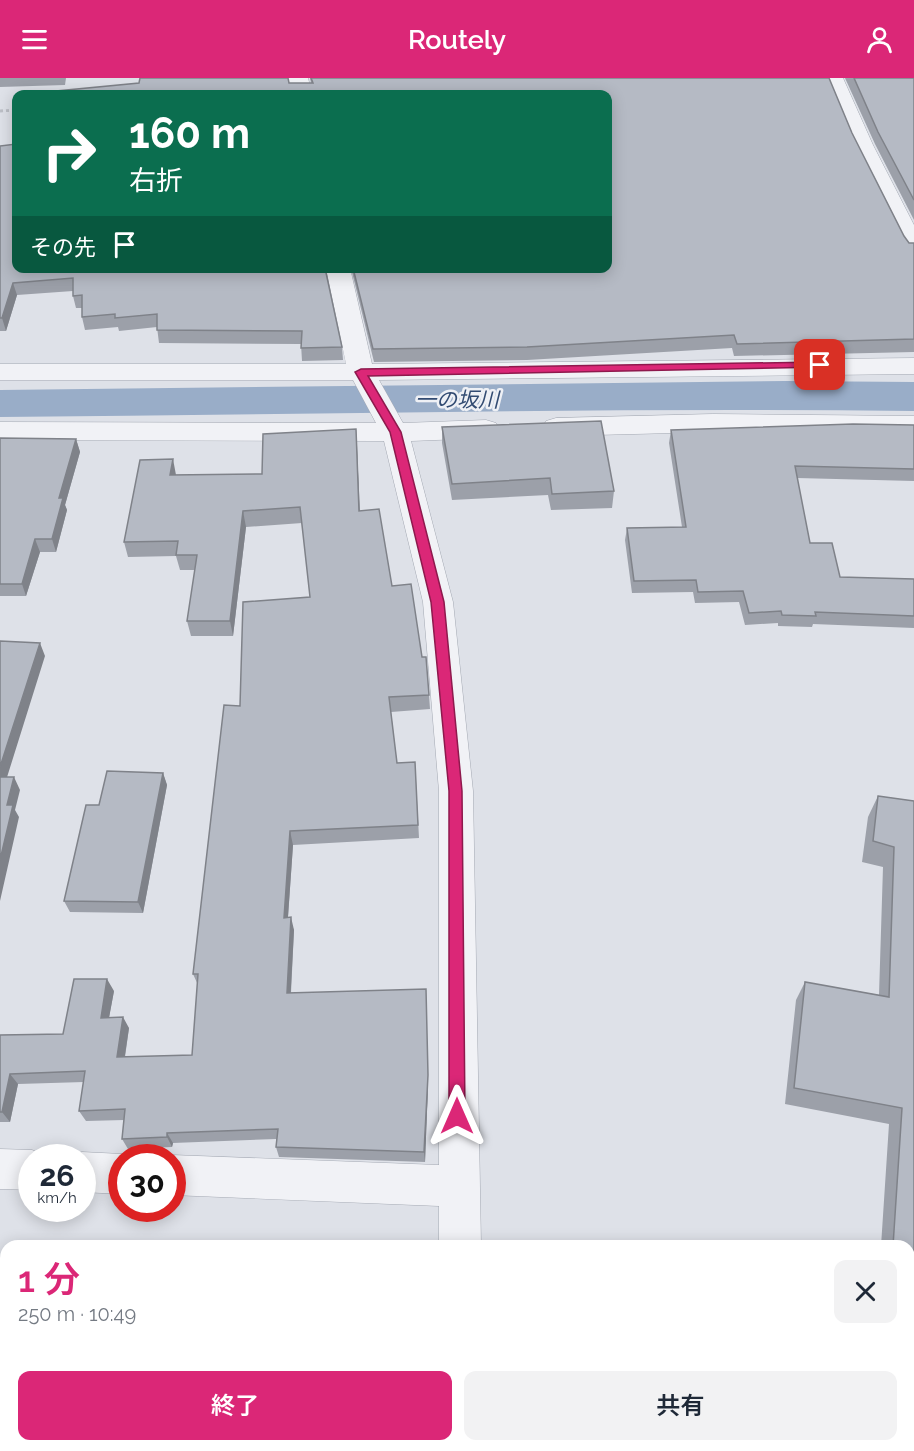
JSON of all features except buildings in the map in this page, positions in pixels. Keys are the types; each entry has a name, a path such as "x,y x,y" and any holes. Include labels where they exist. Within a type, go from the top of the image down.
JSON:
{"street":[{"path":"833,78 862,145 914,248"},
{"path":"339,273 363,377 392,426 438,602 456,791 460,1240"},
{"path":"0,372 363,377 914,366"},
{"path":"0,431 392,426 525,428 713,423 914,425"},
{"path":"0,1169 18,1170"},
{"path":"186,1176 458,1186"}],"water":[{"name":"一の坂川","path":"785,381 914,382 914,411 571,411 0,417 0,390"}],"route":[{"path":"457,1116 456,791 438,602 395,432 361,372 820,365"}]}
